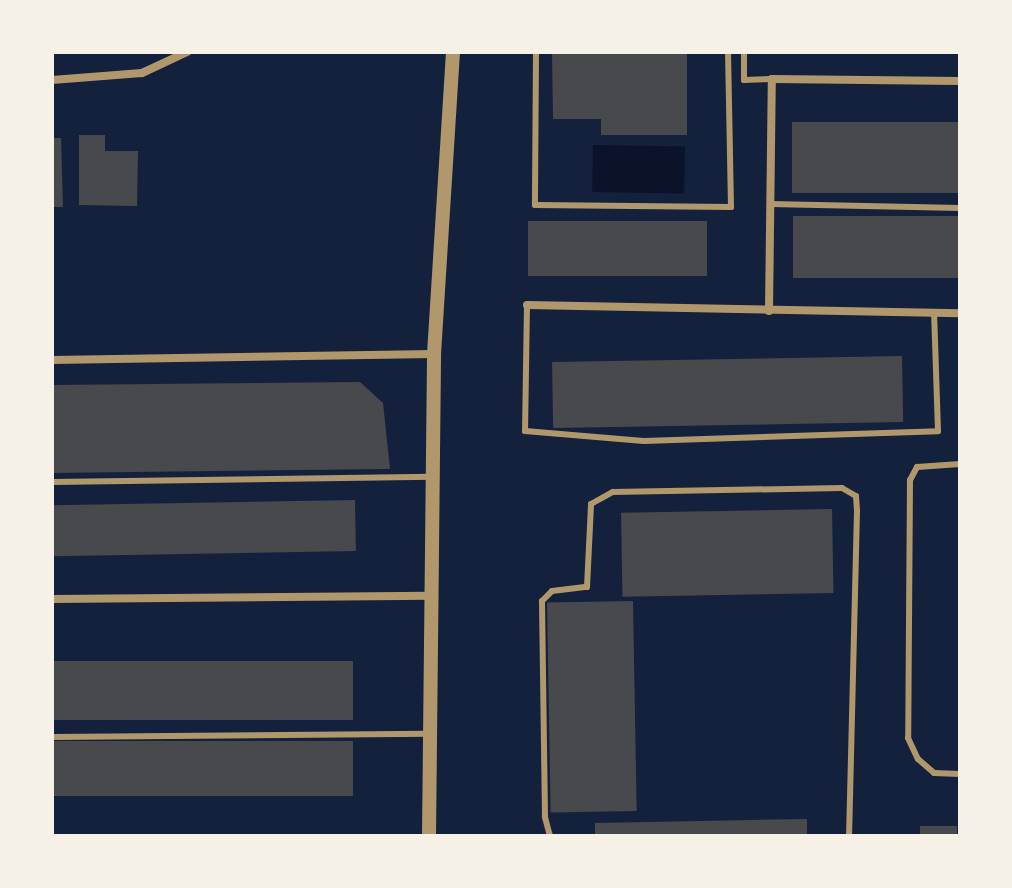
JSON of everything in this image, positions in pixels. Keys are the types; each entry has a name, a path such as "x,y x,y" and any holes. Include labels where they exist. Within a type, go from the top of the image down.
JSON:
{"street":[{"path":"52,80 142,73 187,52"},
{"path":"429,836 434,354 453,52"},
{"path":"769,311 772,79 960,81"},
{"path":"527,305 960,313"},
{"path":"52,360 434,354"},
{"path":"52,599 432,596"}],"lane":[{"path":"536,52 535,205 731,207 728,52"},
{"path":"744,52 744,80 772,79"},
{"path":"770,204 960,208"},
{"path":"527,305 525,431 644,441 938,431 934,313"},
{"path":"960,464 917,467 910,480 908,738 918,759 934,773 960,774"},
{"path":"52,482 433,477"},
{"path":"550,836 545,817 542,601 552,591 587,587 591,504 613,492 842,488 856,496 857,511 849,836"},
{"path":"52,737 430,734"}],"water":[{"path":"593,145 685,147 684,194 592,192"}],"building":[{"path":"552,52 687,52 687,135 601,135 601,119 553,119"},
{"path":"792,122 960,122 960,193 792,193"},
{"path":"79,135 105,135 105,151 138,151 137,206 79,205"},
{"path":"52,138 61,138 63,207 52,207"},
{"path":"793,216 960,216 960,278 793,278"},
{"path":"528,221 707,221 707,276 528,276"},
{"path":"902,356 903,422 553,428 552,362"},
{"path":"360,382 383,403 390,469 52,473 52,385"},
{"path":"355,500 356,551 53,556 52,505"},
{"path":"832,509 833,593 622,597 621,513"},
{"path":"633,601 637,811 551,812 547,603"},
{"path":"52,661 353,661 353,720 52,720"},
{"path":"52,741 353,741 353,796 52,796"},
{"path":"807,819 807,836 595,836 595,823"},
{"path":"920,826 957,826 957,836 920,836"}]}
